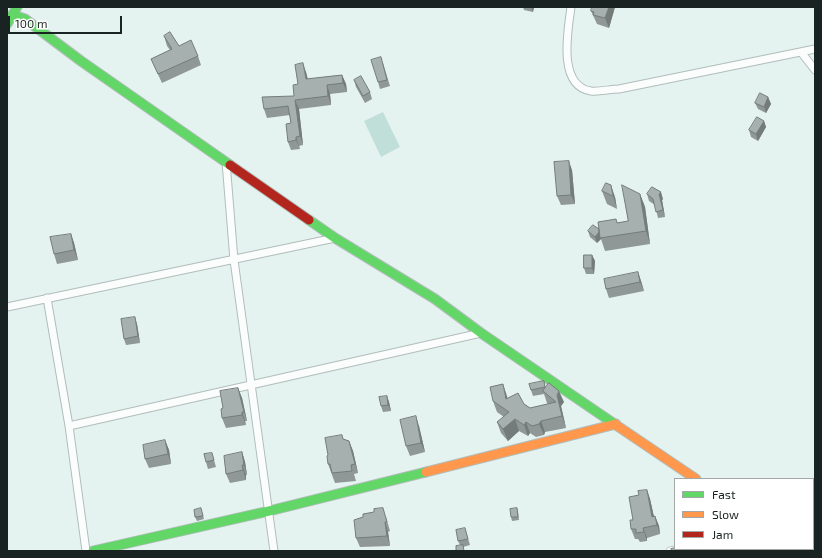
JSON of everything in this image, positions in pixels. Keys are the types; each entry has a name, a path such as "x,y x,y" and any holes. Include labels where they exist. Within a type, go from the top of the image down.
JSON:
{"street":[{"path":"571,7 566,43 567,61 571,75 578,85 591,91 619,89 815,49"},
{"path":"7,24 15,11 81,61 335,238 435,299 481,333 695,478"},
{"path":"801,52 815,70"},
{"path":"226,162 234,260 250,386 274,551"},
{"path":"7,307 335,238"},
{"path":"47,298 69,426 86,551"},
{"path":"69,426 481,333"},
{"path":"93,551 269,511 616,424"}],"green space":[{"path":"383,112 400,147 381,157 364,121"}],"building":[{"path":"592,7 609,7 605,18 593,15 594,12 591,11"},
{"path":"170,32 179,46 191,40 198,56 158,74 151,59 172,49 164,36"},
{"path":"381,57 387,80 378,82 371,60"},
{"path":"303,63 306,79 342,75 343,83 327,85 328,96 295,100 300,136 296,137 296,140 288,142 286,124 291,123 288,106 264,109 262,97 294,96 293,85 298,84 295,65"},
{"path":"361,76 370,92 363,96 354,80"},
{"path":"760,93 768,97 764,107 755,103"},
{"path":"757,117 764,121 756,134 749,130"},
{"path":"569,161 571,195 557,196 554,162"},
{"path":"606,183 611,185 613,196 602,191"},
{"path":"622,185 640,194 646,231 600,238 598,222 616,219 617,223 628,221"},
{"path":"652,187 661,192 659,194 663,210 656,212 653,199 647,194"},
{"path":"593,225 599,229 599,232 595,237 588,231"},
{"path":"71,234 74,250 54,254 50,237"},
{"path":"584,255 592,255 592,268 584,268"},
{"path":"638,272 640,282 606,289 604,279"},
{"path":"135,317 138,336 124,339 121,319"},
{"path":"544,381 545,387 531,390 529,384"},
{"path":"549,383 559,391 557,395 562,416 541,421 539,424 532,426 526,422 524,425 515,419 503,429 497,422 509,412 493,401 490,387 503,384 506,399 518,393 524,404 530,408 556,402 543,391"},
{"path":"238,388 244,412 242,412 242,415 222,418 221,409 223,408 220,391"},
{"path":"387,396 388,405 381,406 379,397"},
{"path":"416,416 421,443 406,446 400,420"},
{"path":"342,435 343,439 349,441 355,464 351,465 352,471 332,473 330,464 328,464 325,438"},
{"path":"165,440 168,454 145,459 143,445"},
{"path":"242,452 244,465 242,465 243,470 226,474 224,456"},
{"path":"212,453 214,460 206,462 204,454"},
{"path":"647,490 652,517 655,516 657,525 643,528 644,532 636,533 636,529 631,529 630,520 633,520 629,497 639,495 638,491"},
{"path":"201,508 203,516 195,517 194,510"},
{"path":"383,508 387,522 385,522 387,536 356,538 354,520 363,517 363,514 374,512 374,509"},
{"path":"517,508 518,517 511,517 510,509"},
{"path":"465,528 468,539 458,541 456,530"},
{"path":"463,545 464,551 456,551 456,546"}],"traffic: fast":[{"path":"7,24 17,7"},
{"path":"13,15 25,19 81,61 230,165"},
{"path":"309,220 335,238 435,299 481,333 616,425"},
{"path":"93,551 269,511 426,472"}],"traffic: slow":[{"path":"426,472 616,424"},
{"path":"616,425 695,478"}],"traffic: jam":[{"path":"230,165 309,220"}]}
